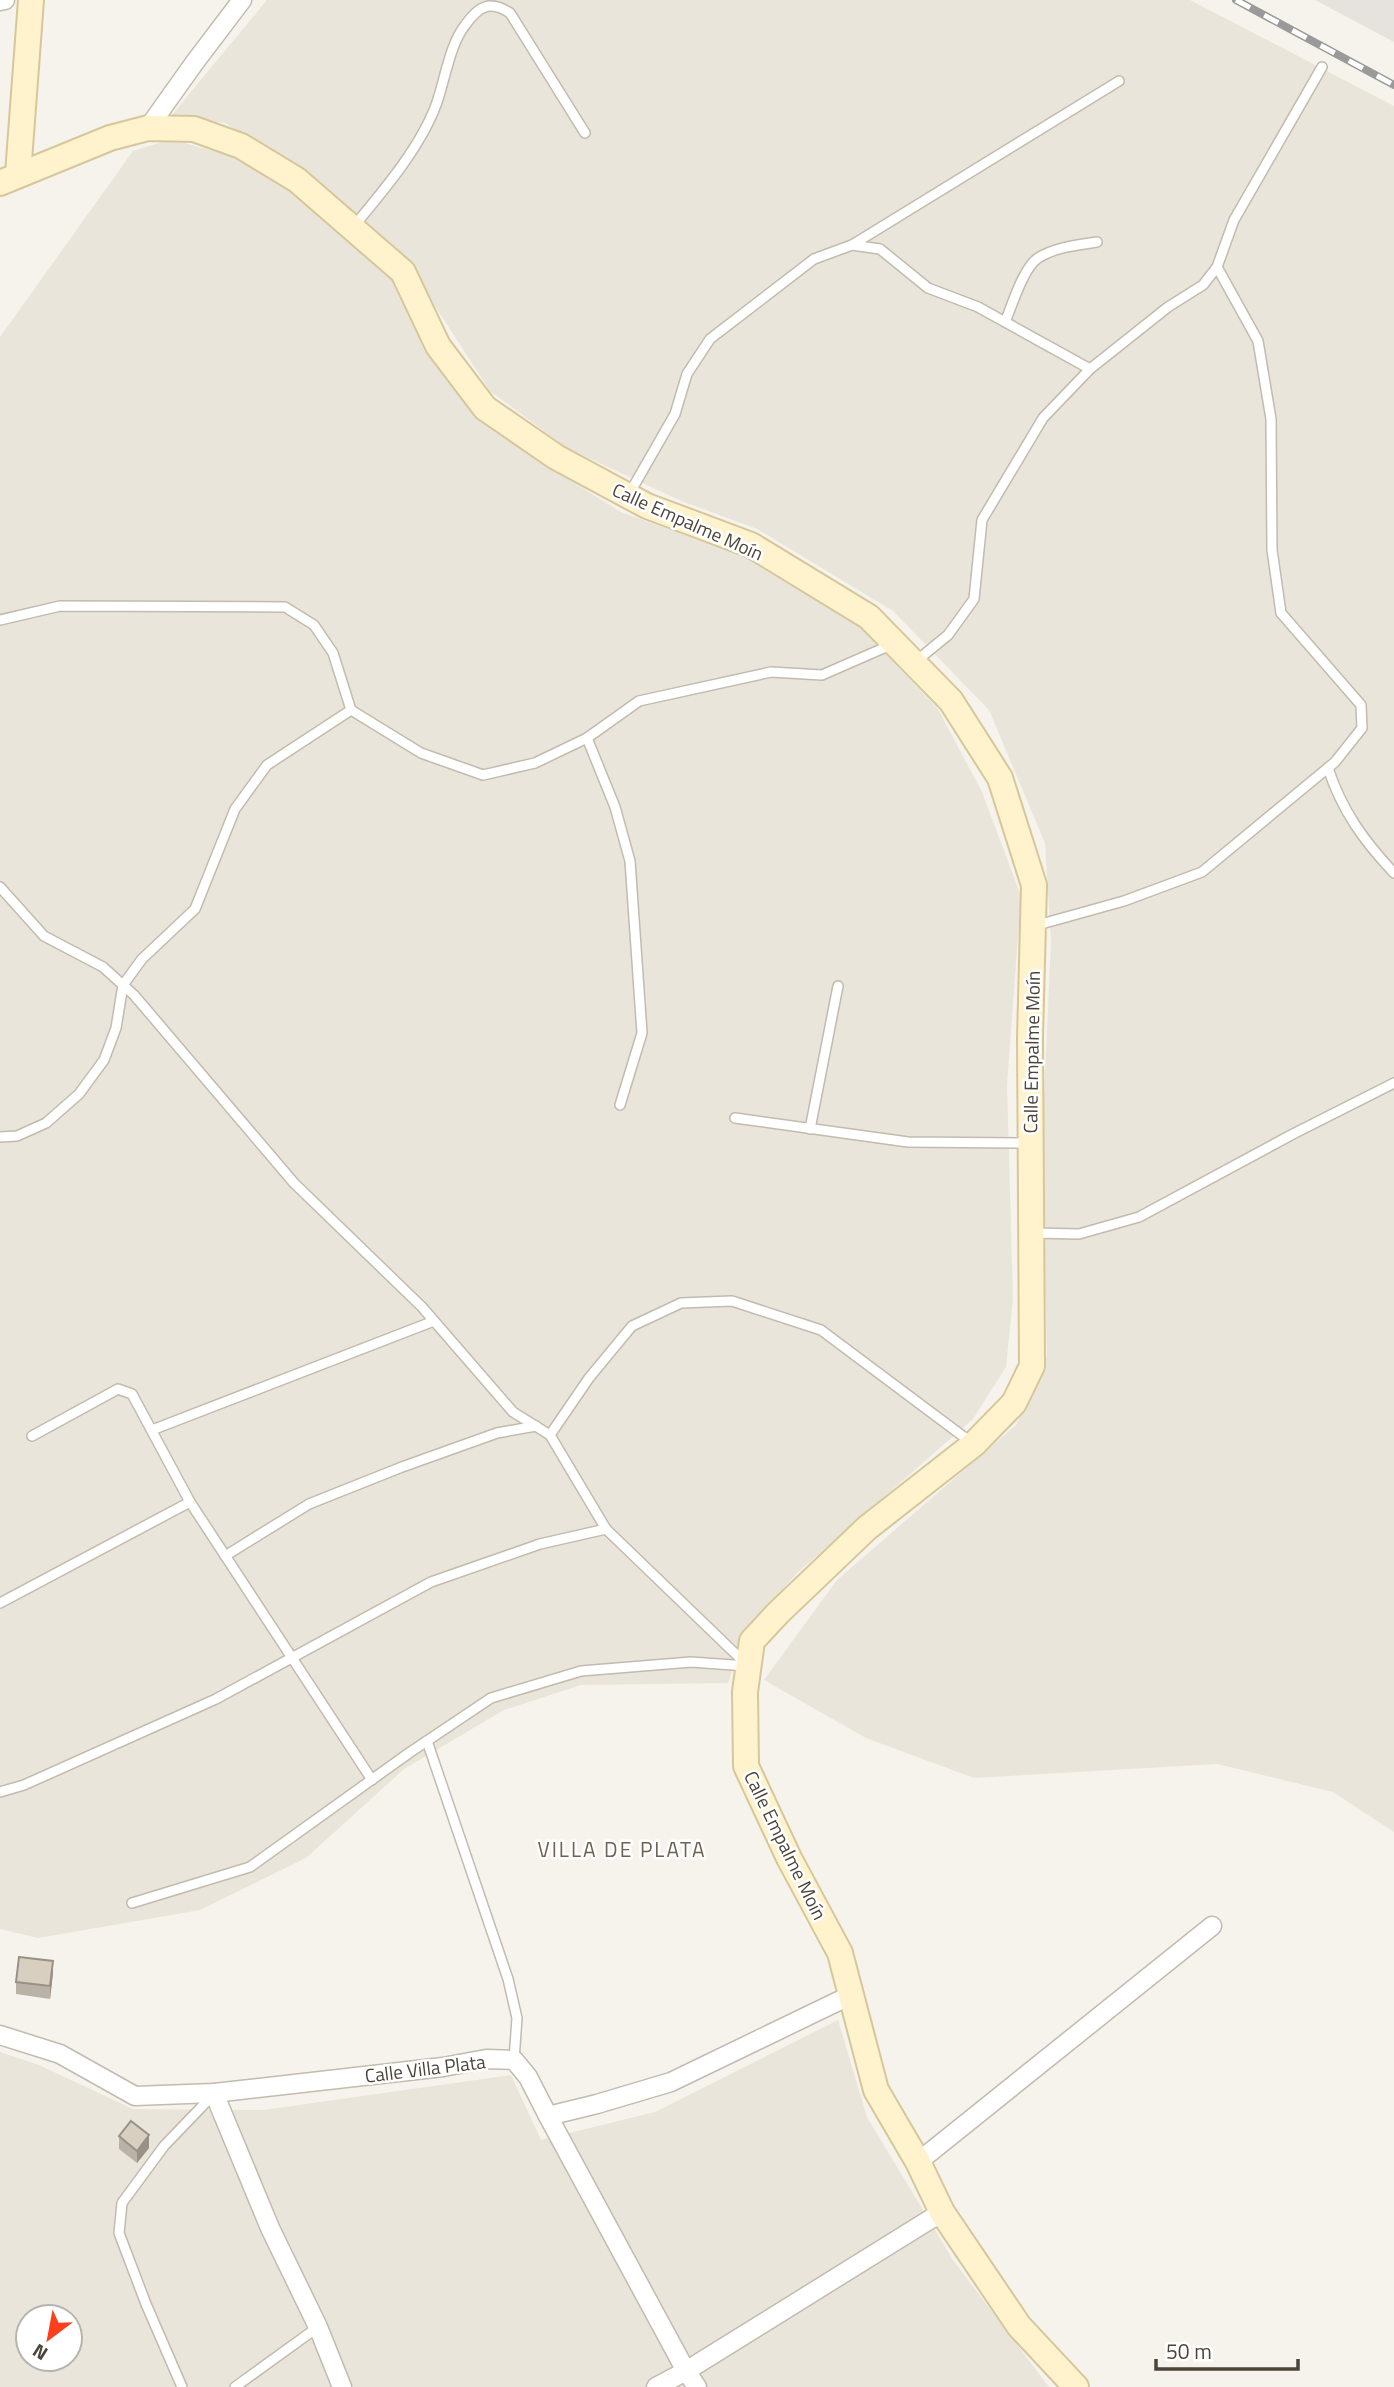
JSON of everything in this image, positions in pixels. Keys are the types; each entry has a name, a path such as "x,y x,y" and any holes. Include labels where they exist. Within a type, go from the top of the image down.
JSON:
{"street":[{"path":"9,178 31,0"},
{"path":"148,128 242,0"},
{"name":"Calle Empalme Moín","path":"9,178 110,138 148,128 194,129 241,146 297,180 403,272 438,346 485,408 556,457 647,506 751,545 869,617 951,701 1000,778 1034,885 1030,1143 1032,1366 1014,1403 974,1444 867,1528 752,1641 745,1692 746,1766 789,1858 840,1953 876,2090 918,2162 942,2212 1019,2326 1076,2387"},
{"path":"918,2162 1212,1926"},
{"path":"548,2116 671,2082 851,1995"},
{"name":"Calle Villa Plata","path":"0,2035 60,2054 135,2096 214,2093 443,2067 485,2059 514,2060 528,2077 697,2387"},
{"path":"214,2093 270,2228 318,2327 342,2387"},
{"path":"656,2387 942,2212"}],"lane":[{"path":"353,228 420,138 436,107 448,64 464,25 484,6 498,5 510,13 585,133"},
{"path":"914,663 948,635 974,598 982,520 1042,418 1090,369 1168,307 1203,285 1217,267 1234,220 1322,67"},
{"path":"628,496 675,414 687,374 710,339 814,259 852,245 1119,81"},
{"path":"1006,322 1022,282 1036,259 1061,248 1097,242"},
{"path":"852,245 880,249 928,288 978,307 1090,369"},
{"path":"1033,926 1125,901 1202,872 1328,768 1362,729 1361,705 1282,612 1272,550 1271,419 1258,341 1217,267"},
{"path":"0,620 60,606 285,607 313,625 333,653 351,710 421,753 484,775 535,763 587,738 639,701 771,672 822,675 895,643"},
{"path":"0,1137 17,1136 46,1124 79,1094 104,1060 116,1028 123,985 142,959 195,909 235,809 267,765 351,710"},
{"path":"587,738 615,807 630,861 642,1033 620,1105"},
{"path":"1328,768 1337,798 1371,849 1394,873"},
{"path":"0,887 44,936 103,967 134,995 294,1183 434,1321 513,1412 550,1435 606,1529 748,1666"},
{"path":"810,1129 838,986"},
{"path":"1031,1233 1079,1234 1139,1217 1394,1083"},
{"path":"735,1118 908,1142 1030,1143"},
{"path":"550,1435 589,1378 632,1326 681,1303 732,1301 821,1330 974,1444"},
{"path":"152,1430 434,1321"},
{"path":"32,1436 118,1389 132,1394 190,1502 372,1780"},
{"path":"225,1556 309,1504 497,1433 536,1426"},
{"path":"0,1603 190,1502"},
{"path":"0,1792 24,1785 216,1699 431,1582 540,1544 606,1529"},
{"path":"132,1903 250,1867 491,1698 581,1671 691,1662 748,1666"},
{"path":"427,1741 508,1979 517,2018 514,2060"},
{"path":"182,2387 146,2304 120,2233 122,2203 164,2146 214,2093"},
{"path":"234,2387 318,2327"}],"shaded area":[{"path":"267,0 1190,0 1394,106 1394,1832 1333,1792 1217,1764 974,1778 866,1738 764,1680 837,1580 1016,1425 1047,1356 1042,1141 1051,941 1045,843 989,710 893,611 757,529 679,500 567,448 490,391 398,249 306,171 225,123 171,116"},
{"path":"1315,0 1394,0 1394,42"},
{"path":"162,142 185,143 230,156 283,183 393,278 424,350 476,418 621,512 740,555 859,626 938,709 982,792 1021,896 1007,1085 1013,1299 1006,1367 973,1419 797,1573 744,1633 728,1683 581,1685 504,1710 404,1769 306,1858 200,1910 38,1938 0,1929 0,337 133,151"},
{"path":"838,2020 867,2117 953,2260 1049,2387 0,2387 0,2052 39,2065 133,2109 263,2110 511,2075 541,2140 655,2112"}],"building":[{"path":"19,1957 53,1961 50,1986 16,1982"},
{"path":"131,2121 149,2135 137,2151 119,2136"}],"railway":[{"path":"1236,0 1394,85"}],"district":[{"name":"VILLA DE PLATA","path":"622,1849"}]}
